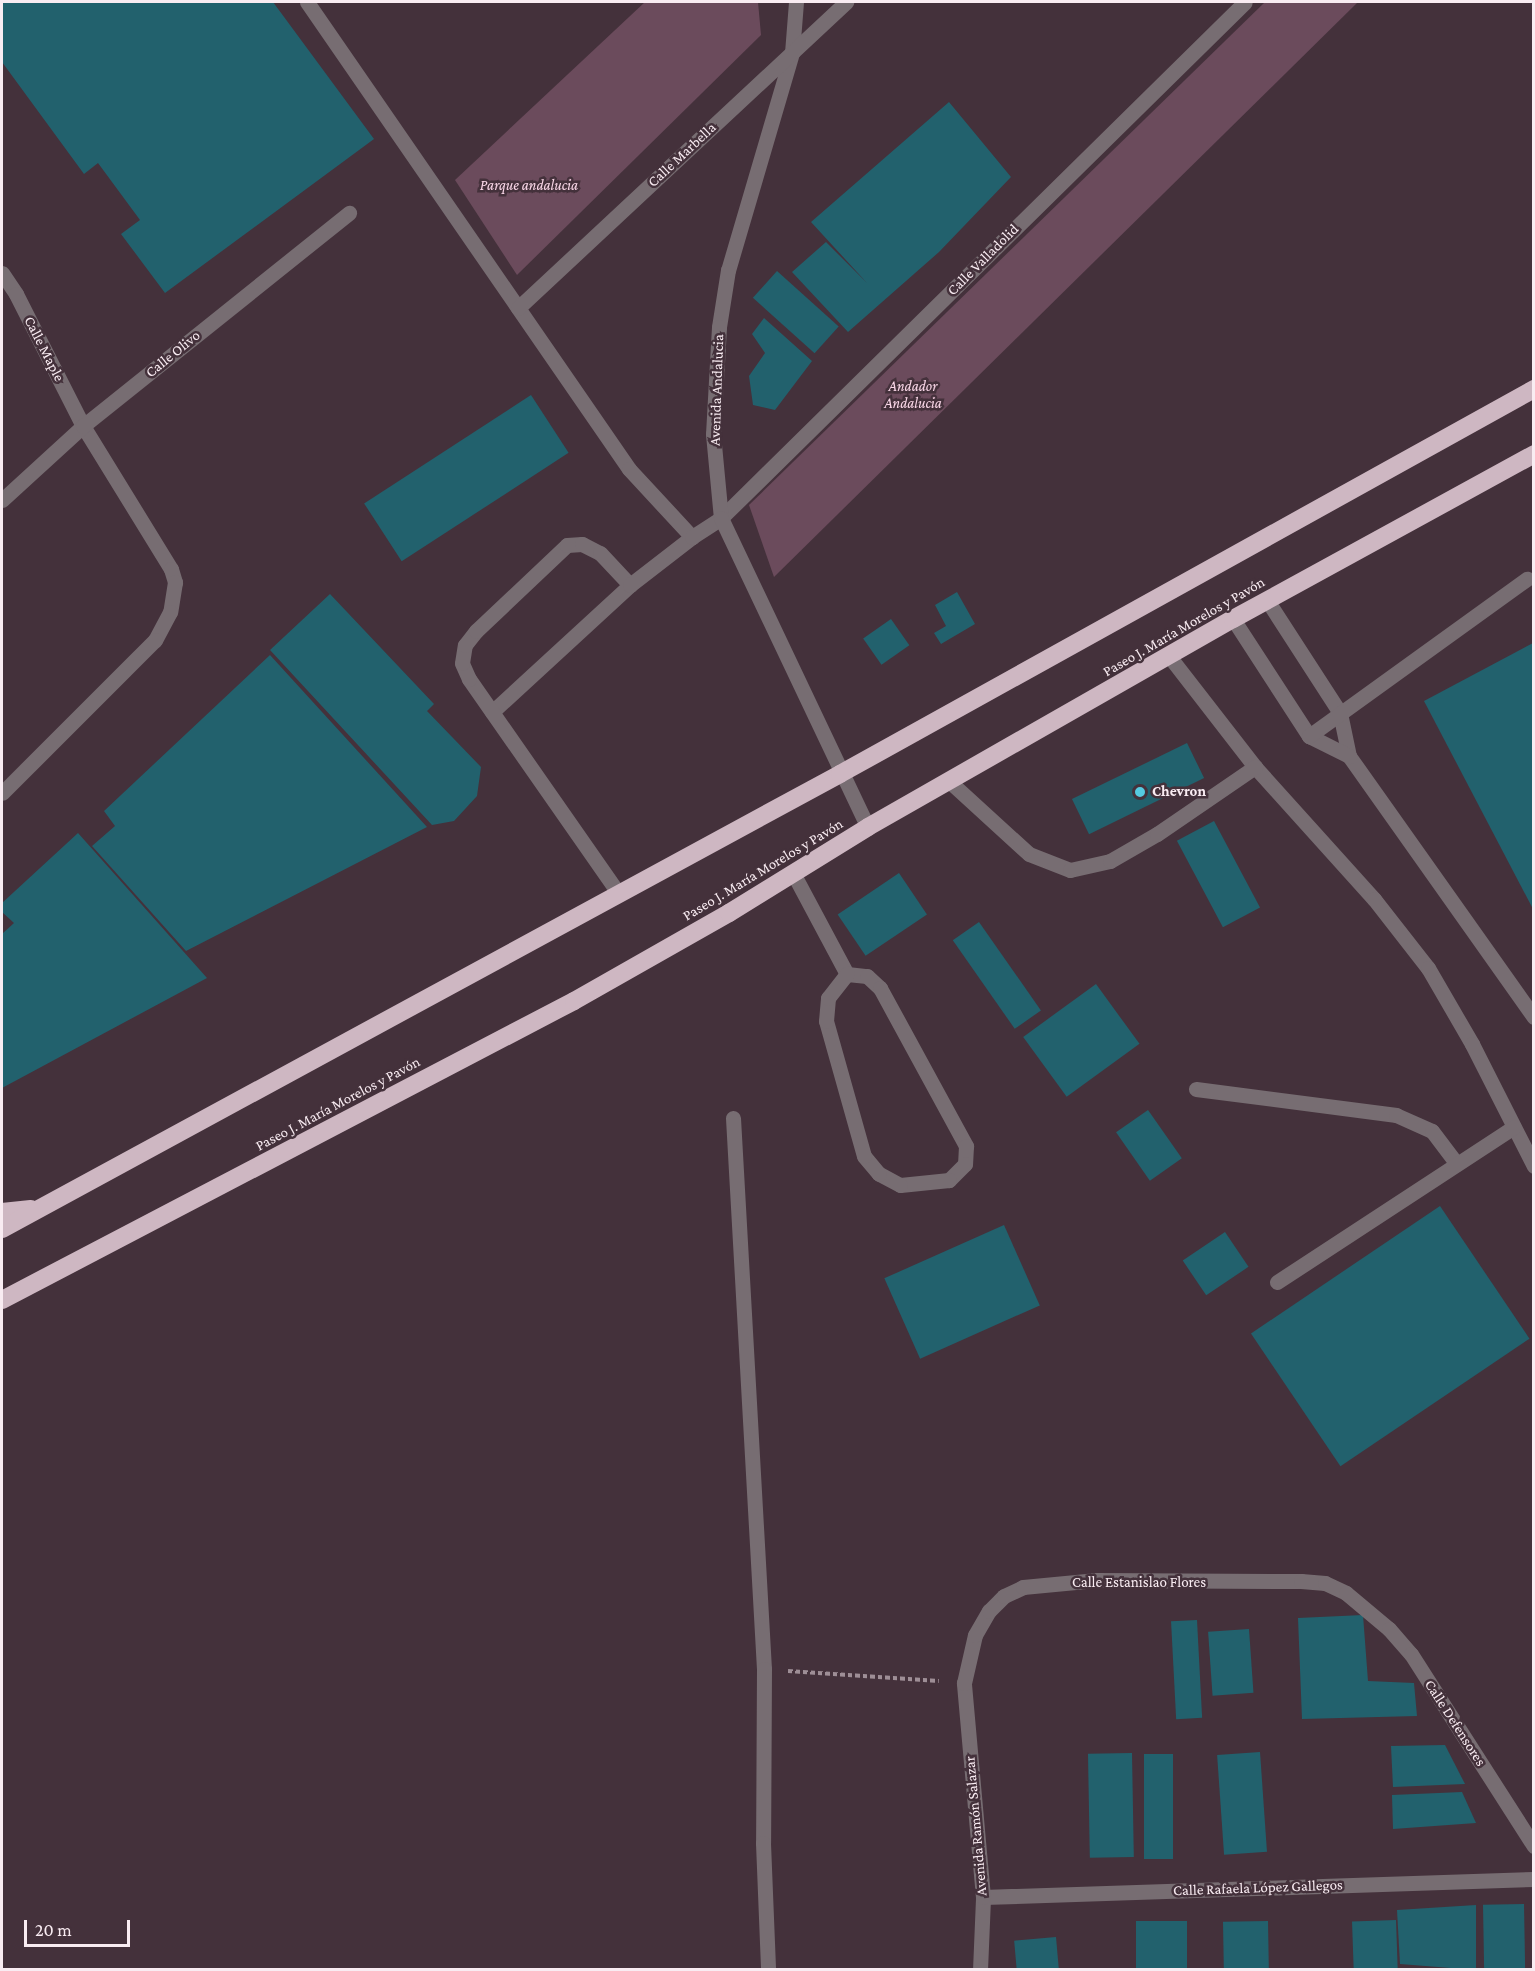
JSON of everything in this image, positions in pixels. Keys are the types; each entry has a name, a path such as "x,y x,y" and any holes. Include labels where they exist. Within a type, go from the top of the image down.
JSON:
{"highway":[{"path":"2,1229 840,774 1533,390"},
{"name":"Paseo J. María Morelos y Pavón","path":"2,1300 574,1001 793,873 868,826 1233,619 1533,454"},
{"path":"2,1212 45,1207"}],"street":[{"path":"307,2 629,469 692,537"},
{"name":"Avenida Andalucia","path":"796,2 792,53 728,270 714,388 713,434 721,518 840,774 868,826"},
{"name":"Calle Marbella","path":"518,308 846,2"},
{"name":"Calle Valladolid","path":"492,712 630,585 692,537 721,518 1245,2"},
{"name":"Calle Olivo","path":"2,500 83,426 350,213"},
{"name":"Calle Maple","path":"2,273 16,294 83,426 171,569 175,582 172,605 155,640 2,793"},
{"path":"619,894 492,712 462,663 465,645 476,631 567,545 582,544 600,553 630,585"},
{"path":"1309,736 1527,579"},
{"path":"1267,600 1340,713 1349,756 1533,1017"},
{"path":"1233,619 1309,736 1349,756"},
{"path":"1169,656 1255,767 1374,899 1428,968 1472,1044 1533,1166"},
{"path":"949,781 1029,854 1070,870 1110,861 1157,834 1255,767"},
{"path":"793,873 847,974"},
{"path":"847,974 867,976 880,988 966,1146 965,1164 949,1180 900,1185 879,1174 864,1156 826,1021 828,998 847,974"},
{"path":"1196,1089 1396,1115 1432,1131 1457,1164"},
{"path":"733,1118 764,1669 763,1843 768,1970"},
{"path":"1276,1282 1514,1127"},
{"name":"Calle Estanislao Flores","path":"964,1683 975,1635 989,1611 1004,1596 1023,1587 1097,1580 1301,1581 1325,1583 1366,1608"},
{"name":"Calle Defensores","path":"1366,1608 1411,1654 1533,1846"},
{"name":"Avenida Ramón Salazar","path":"964,1683 983,1897 980,1970"},
{"name":"Calle Rafaela López Gallegos","path":"983,1897 1533,1879"}],"path":[{"path":"764,1669 964,1683"}],"green space":[{"name":"Parque andalucia","path":"645,2 758,2 761,35 517,275 455,180"},
{"name":"Andador Andalucia","path":"1265,2 1358,2 774,577 749,505"}],"building":[{"path":"2,2 273,2 374,139 165,293 121,234 140,220 98,163 84,174 2,62"},
{"path":"949,102 1011,177 939,252 848,332 792,272 826,242 867,283 811,222"},
{"path":"777,271 839,327 815,353 753,298"},
{"path":"764,318 812,361 775,410 753,405 749,376 765,353 752,334"},
{"path":"531,395 569,453 402,561 364,503"},
{"path":"957,592 975,624 941,644 934,633 946,626 935,605"},
{"path":"330,594 434,704 427,711 481,767 477,796 454,821 432,825 270,650"},
{"path":"891,619 909,645 882,665 863,639"},
{"path":"1533,643 1533,909 1424,701"},
{"path":"270,655 427,827 186,951 92,846 115,826 104,811"},
{"name":"Chevron","path":"1187,743 1204,778 1089,834 1072,799"},
{"name":"Chevron","path":"1214,821 1260,908 1223,927 1177,841"},
{"path":"78,833 207,978 2,1088 2,934 14,923 2,912 2,903"},
{"path":"899,873 927,914 866,956 838,914"},
{"path":"979,922 1041,1010 1015,1029 953,940"},
{"path":"1096,984 1139,1044 1067,1097 1023,1037"},
{"path":"1148,1110 1182,1158 1150,1181 1116,1132"},
{"path":"1440,1206 1529,1339 1340,1466 1251,1333"},
{"path":"1004,1225 1040,1305 920,1359 884,1278"},
{"path":"1225,1232 1248,1267 1206,1295 1183,1261"},
{"path":"1363,1615 1368,1681 1414,1683 1417,1716 1302,1719 1298,1618"},
{"path":"1197,1620 1202,1718 1176,1719 1171,1621"},
{"path":"1249,1629 1253,1693 1213,1696 1208,1632"},
{"path":"1445,1745 1465,1784 1393,1787 1391,1746"},
{"path":"1260,1752 1267,1852 1224,1855 1217,1755"},
{"path":"1132,1753 1134,1857 1090,1858 1088,1754"},
{"path":"1144,1754 1173,1754 1173,1859 1144,1859"},
{"path":"1462,1792 1476,1823 1393,1829 1392,1795"},
{"path":"1524,1904 1525,1970 1484,1970 1483,1905"},
{"path":"1476,1905 1476,1970 1400,1964 1397,1910"},
{"path":"1396,1920 1398,1970 1354,1970 1352,1922"},
{"path":"1136,1921 1187,1921 1187,1970 1136,1970"},
{"path":"1268,1921 1269,1970 1224,1970 1223,1922"},
{"path":"1056,1937 1059,1970 1017,1970 1014,1941"}],"place":[{"name":"Chevron","path":"1140,792"}]}
